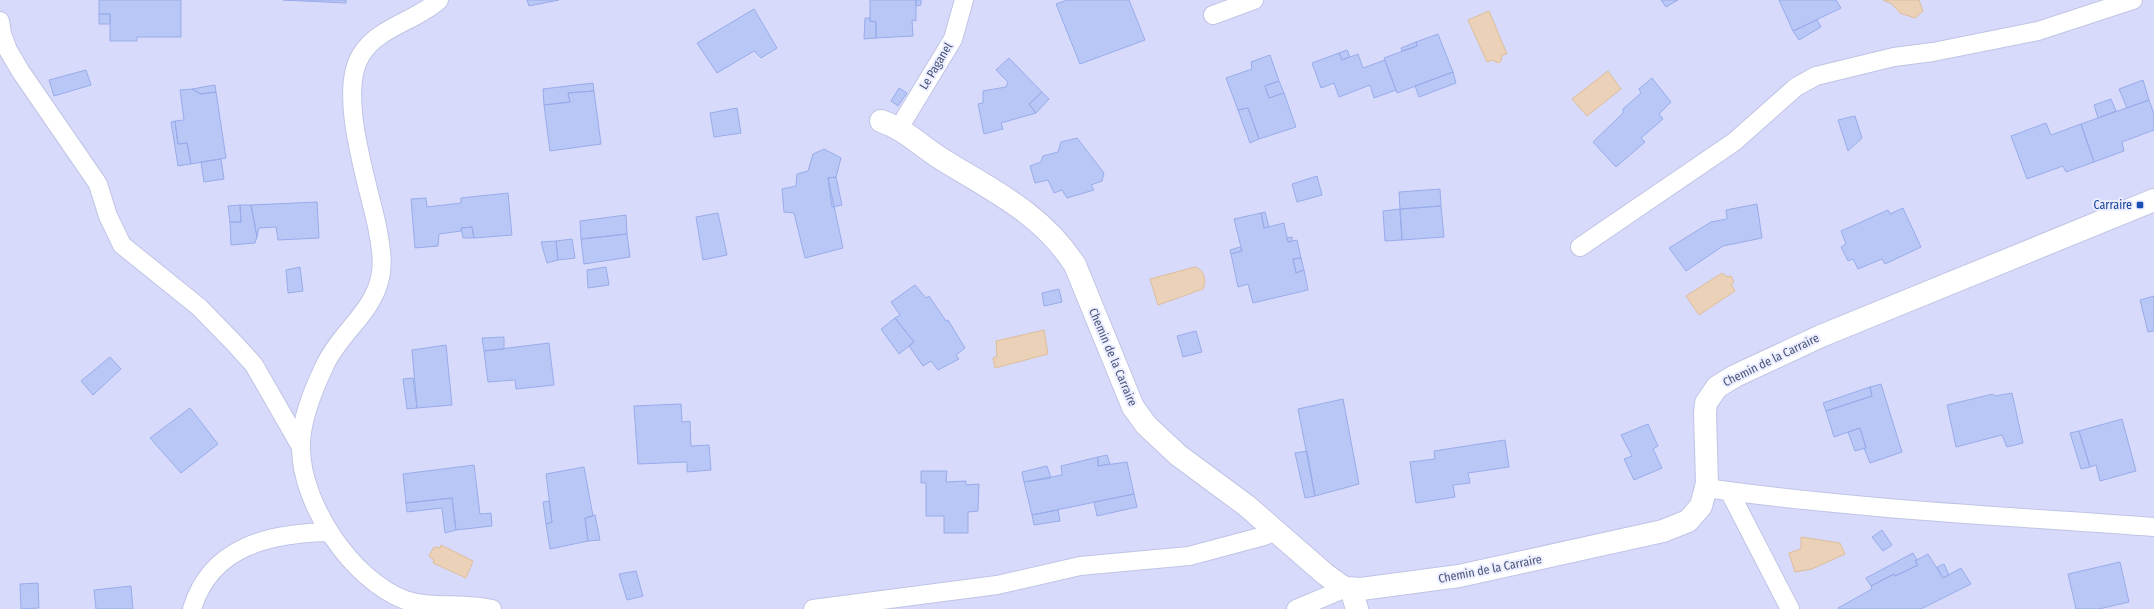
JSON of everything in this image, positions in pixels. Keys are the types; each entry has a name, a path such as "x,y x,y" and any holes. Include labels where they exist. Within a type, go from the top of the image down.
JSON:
{"street":[{"name":"Chemin de la Carraire","path":"890,125 940,158 1023,209 1053,237 1065,250 1074,265 1133,407 1146,425 1178,455 1247,506 1329,578 1349,588 1406,584 1459,576 1663,531 1688,521 1695,515 1701,506 1706,488 1708,472 1704,413 1706,402 1711,394 1725,381 1821,336 2154,200"},
{"path":"1349,588 1357,609"}],"lane":[{"path":"439,0 373,42 361,54 355,70 352,88 353,110 358,142 380,242 382,264 380,278 374,294 364,310 325,362 312,394 304,423 301,447 303,470 322,520 365,575 405,600 434,606 476,606 492,609"},
{"name":"Le Paganel","path":"890,125 953,38 964,0"},
{"path":"1213,15 1254,0"},
{"path":"1580,247 1734,142 1796,87 1816,76 1894,57 1933,52 2038,31 2133,0"},
{"path":"0,21 2,34 8,50 98,184 108,216 122,245 199,307 254,365 301,447"},
{"path":"1706,488 1940,512 2154,527"},
{"path":"1729,491 1790,609"},
{"path":"813,609 997,585 1080,566 1189,556 1264,536 1276,531"},
{"path":"192,609 201,588 214,571 228,556 242,547 262,540 306,532 330,532"},
{"path":"1296,609 1349,588"}],"shaded area":[{"path":"0,0 2154,0 2154,609 0,609"},
{"path":"1883,0 1919,0 1923,11 1915,18 1900,13 1892,4"},
{"path":"1489,11 1507,54 1502,55 1501,61 1498,63 1492,60 1487,62 1468,20"},
{"path":"1608,71 1621,89 1587,116 1572,99"},
{"path":"1195,267 1203,273 1205,282 1203,289 1158,305 1150,279"},
{"path":"1722,273 1728,277 1731,276 1734,282 1731,284 1735,291 1699,315 1686,296"},
{"path":"1044,330 1048,354 995,368 993,358 997,356 996,341"},
{"path":"1801,537 1840,543 1845,554 1812,569 1795,572 1789,553 1801,549"},
{"path":"441,545 473,561 466,578 433,563 434,560 429,556 434,547 440,548"}],"building":[{"path":"99,0 181,0 181,37 137,37 137,41 110,41 110,14 99,14"},
{"path":"283,0 346,0 346,3"},
{"path":"527,0 559,0 529,6"},
{"path":"870,0 916,0 916,21 912,20 913,36 876,38 876,22 870,21"},
{"path":"916,0 921,0 921,5 916,6"},
{"path":"1067,0 1129,0 1145,40 1080,64 1056,4"},
{"path":"1661,0 1678,0 1666,7"},
{"path":"1779,0 1836,0 1841,8 1793,31"},
{"path":"754,9 777,48 761,58 754,51 717,73 697,43"},
{"path":"99,14 110,14 110,24 99,24"},
{"path":"865,18 870,18 870,21 876,22 876,38 864,39"},
{"path":"1817,20 1821,27 1799,40 1793,31"},
{"path":"1438,34 1453,72 1397,93 1384,58 1417,46 1416,42"},
{"path":"1416,42 1417,46 1402,51 1401,48"},
{"path":"1347,50 1350,57 1342,60 1339,53"},
{"path":"1339,53 1342,60 1358,54 1363,68 1385,60 1396,90 1374,98 1370,85 1339,97 1334,83 1321,88 1312,63"},
{"path":"1270,55 1279,81 1265,86 1269,98 1284,93 1296,127 1259,139 1248,108 1238,110 1226,78 1252,69 1251,62"},
{"path":"1009,58 1042,92 1029,104 1036,113 1001,123 1003,129 984,134 978,104 983,103 983,91 1006,87 1008,82 996,70"},
{"path":"86,70 91,85 54,96 49,80"},
{"path":"1453,72 1456,83 1419,97 1415,86"},
{"path":"1652,78 1671,102 1659,114 1663,119 1641,138 1645,142 1616,167 1593,142 1623,113 1623,109 1641,93 1639,89"},
{"path":"2143,80 2149,100 2127,108 2119,89"},
{"path":"1279,81 1284,93 1269,98 1265,86"},
{"path":"593,83 594,91 568,93 570,102 544,105 543,89"},
{"path":"215,85 216,92 201,94 192,89"},
{"path":"899,88 907,93 898,106 891,101"},
{"path":"192,89 201,94 216,92 226,158 191,164 187,143 178,144 175,121 184,120 180,90"},
{"path":"594,91 601,144 550,151 544,105 570,102 568,93"},
{"path":"1042,92 1049,99 1036,113 1029,104"},
{"path":"2111,99 2116,111 2098,118 2094,105"},
{"path":"2149,100 2154,114 2154,130 2122,142 2124,151 2094,162 2081,124"},
{"path":"737,108 741,133 714,137 710,113"},
{"path":"1248,108 1259,139 1250,143 1238,110"},
{"path":"1855,116 1862,138 1848,151 1838,120"},
{"path":"175,121 178,144 187,143 191,164 178,166 171,122"},
{"path":"2046,123 2051,135 2081,124 2094,162 2066,172 2063,166 2027,179 2011,136"},
{"path":"1077,138 1104,173 1102,181 1091,185 1094,190 1067,198 1062,190 1054,193 1048,180 1035,183 1030,166 1041,162 1043,156 1058,152 1061,142"},
{"path":"824,149 841,158 836,177 828,178 843,248 805,258 794,213 784,212 782,189 796,186 797,174 808,171 813,154"},
{"path":"221,159 224,179 204,182 201,162"},
{"path":"1317,176 1322,195 1297,202 1292,184"},
{"path":"836,177 842,205 832,207 828,178"},
{"path":"1440,189 1441,206 1400,209 1399,192"},
{"path":"508,193 512,235 474,238 472,227 461,228 461,231 439,234 438,246 415,248 411,199 426,198 427,207 461,203 461,198"},
{"path":"317,202 319,238 278,240 276,227 259,228 257,237 251,205"},
{"path":"1757,204 1762,238 1723,246 1686,271 1669,248 1711,222 1727,219 1726,210"},
{"path":"240,205 241,222 230,222 228,206"},
{"path":"240,205 251,205 257,237 255,243 231,245 230,222 241,222"},
{"path":"1441,206 1444,237 1402,240 1400,209"},
{"path":"1903,208 1921,247 1885,264 1882,259 1858,269 1853,259 1848,261 1841,247 1846,244 1841,231 1888,210 1890,214"},
{"path":"1400,209 1402,240 1385,241 1383,211"},
{"path":"1265,212 1269,227 1264,228 1261,213"},
{"path":"718,213 727,255 703,260 696,217"},
{"path":"1261,213 1264,228 1284,223 1288,242 1297,240 1301,258 1293,259 1296,273 1304,270 1308,290 1253,303 1248,284 1238,287 1231,254 1242,251 1234,219"},
{"path":"626,215 627,234 581,239 580,221"},
{"path":"472,227 474,238 463,238 461,228"},
{"path":"627,234 630,257 584,264 581,239"},
{"path":"1292,237 1292,241 1288,242 1287,238"},
{"path":"572,239 575,258 558,260 556,241"},
{"path":"556,241 558,260 547,263 541,242"},
{"path":"1240,247 1242,251 1231,254 1230,250"},
{"path":"1301,258 1304,270 1296,273 1293,259"},
{"path":"300,267 303,291 288,293 286,270"},
{"path":"606,267 609,285 588,288 587,270"},
{"path":"915,285 926,298 929,296 946,321 948,320 965,348 956,355 959,359 938,370 931,361 923,366 909,346 914,342 895,318 900,315 891,302"},
{"path":"1059,289 1062,302 1044,306 1042,293"},
{"path":"2154,296 2154,331 2148,332 2140,300"},
{"path":"895,318 914,342 899,354 881,329"},
{"path":"1196,331 1202,352 1183,357 1177,336"},
{"path":"504,337 504,349 484,351 482,338"},
{"path":"549,343 554,385 516,389 515,380 488,382 484,351"},
{"path":"446,345 452,405 417,408 412,350"},
{"path":"110,357 121,369 93,395 81,381"},
{"path":"413,378 417,408 407,409 403,379"},
{"path":"1881,384 1902,452 1870,463 1864,448 1866,448 1860,428 1834,437 1826,411 1872,396 1870,387"},
{"path":"1870,387 1872,396 1826,411 1823,403"},
{"path":"2012,393 2023,443 2007,447 2002,435 1956,447 1947,405 1993,394 1995,396"},
{"path":"1343,399 1359,484 1315,496 1298,409"},
{"path":"681,404 682,422 690,421 691,446 709,445 711,470 687,472 687,462 638,464 634,406"},
{"path":"190,408 218,444 181,473 150,438"},
{"path":"2122,419 2136,471 2100,481 2096,465 2090,467 2079,431"},
{"path":"1648,424 1658,446 1653,449 1662,468 1634,480 1624,459 1632,456 1621,435"},
{"path":"1860,428 1866,448 1855,451 1848,432"},
{"path":"2079,431 2090,467 2081,469 2070,433"},
{"path":"1505,440 1509,467 1468,473 1470,483 1453,485 1455,497 1416,503 1410,462 1435,459 1434,451"},
{"path":"1307,451 1315,496 1305,498 1295,453"},
{"path":"1107,455 1110,464 1098,466 1098,457"},
{"path":"1098,457 1098,466 1127,462 1134,494 1032,515 1024,482 1062,475 1061,466"},
{"path":"474,465 480,514 491,513 492,526 456,530 452,498 406,503 403,474"},
{"path":"1047,466 1051,478 1024,482 1022,472"},
{"path":"584,467 593,516 585,518 588,541 550,549 546,524 552,522 546,474"},
{"path":"921,471 947,471 946,482 966,481 966,485 979,484 978,511 968,512 968,533 944,533 944,516 926,516 926,483 921,483"},
{"path":"1134,494 1137,507 1097,516 1094,502"},
{"path":"452,498 456,530 445,533 442,508 407,512 406,503"},
{"path":"549,501 552,522 546,524 543,502"},
{"path":"1058,510 1060,521 1034,525 1032,515"},
{"path":"595,515 600,540 588,541 585,518"},
{"path":"1882,530 1892,545 1883,551 1872,537"},
{"path":"1913,553 1917,560 1915,561 1918,565 1895,576 1894,574 1871,586 1866,578"},
{"path":"1928,554 1943,578 1961,568 1971,584 1921,609 1838,608 1872,589 1871,586 1894,574 1895,576 1918,565 1915,561"},
{"path":"2120,562 2129,602 2099,609 2076,609 2068,574"},
{"path":"1944,564 1949,575 1943,578 1937,567"},
{"path":"636,571 643,596 627,600 619,574"},
{"path":"38,583 39,608 21,609 20,584"},
{"path":"131,586 133,609 96,609 94,590"}],"place":[{"name":"Carraire","path":"2140,205"}]}
